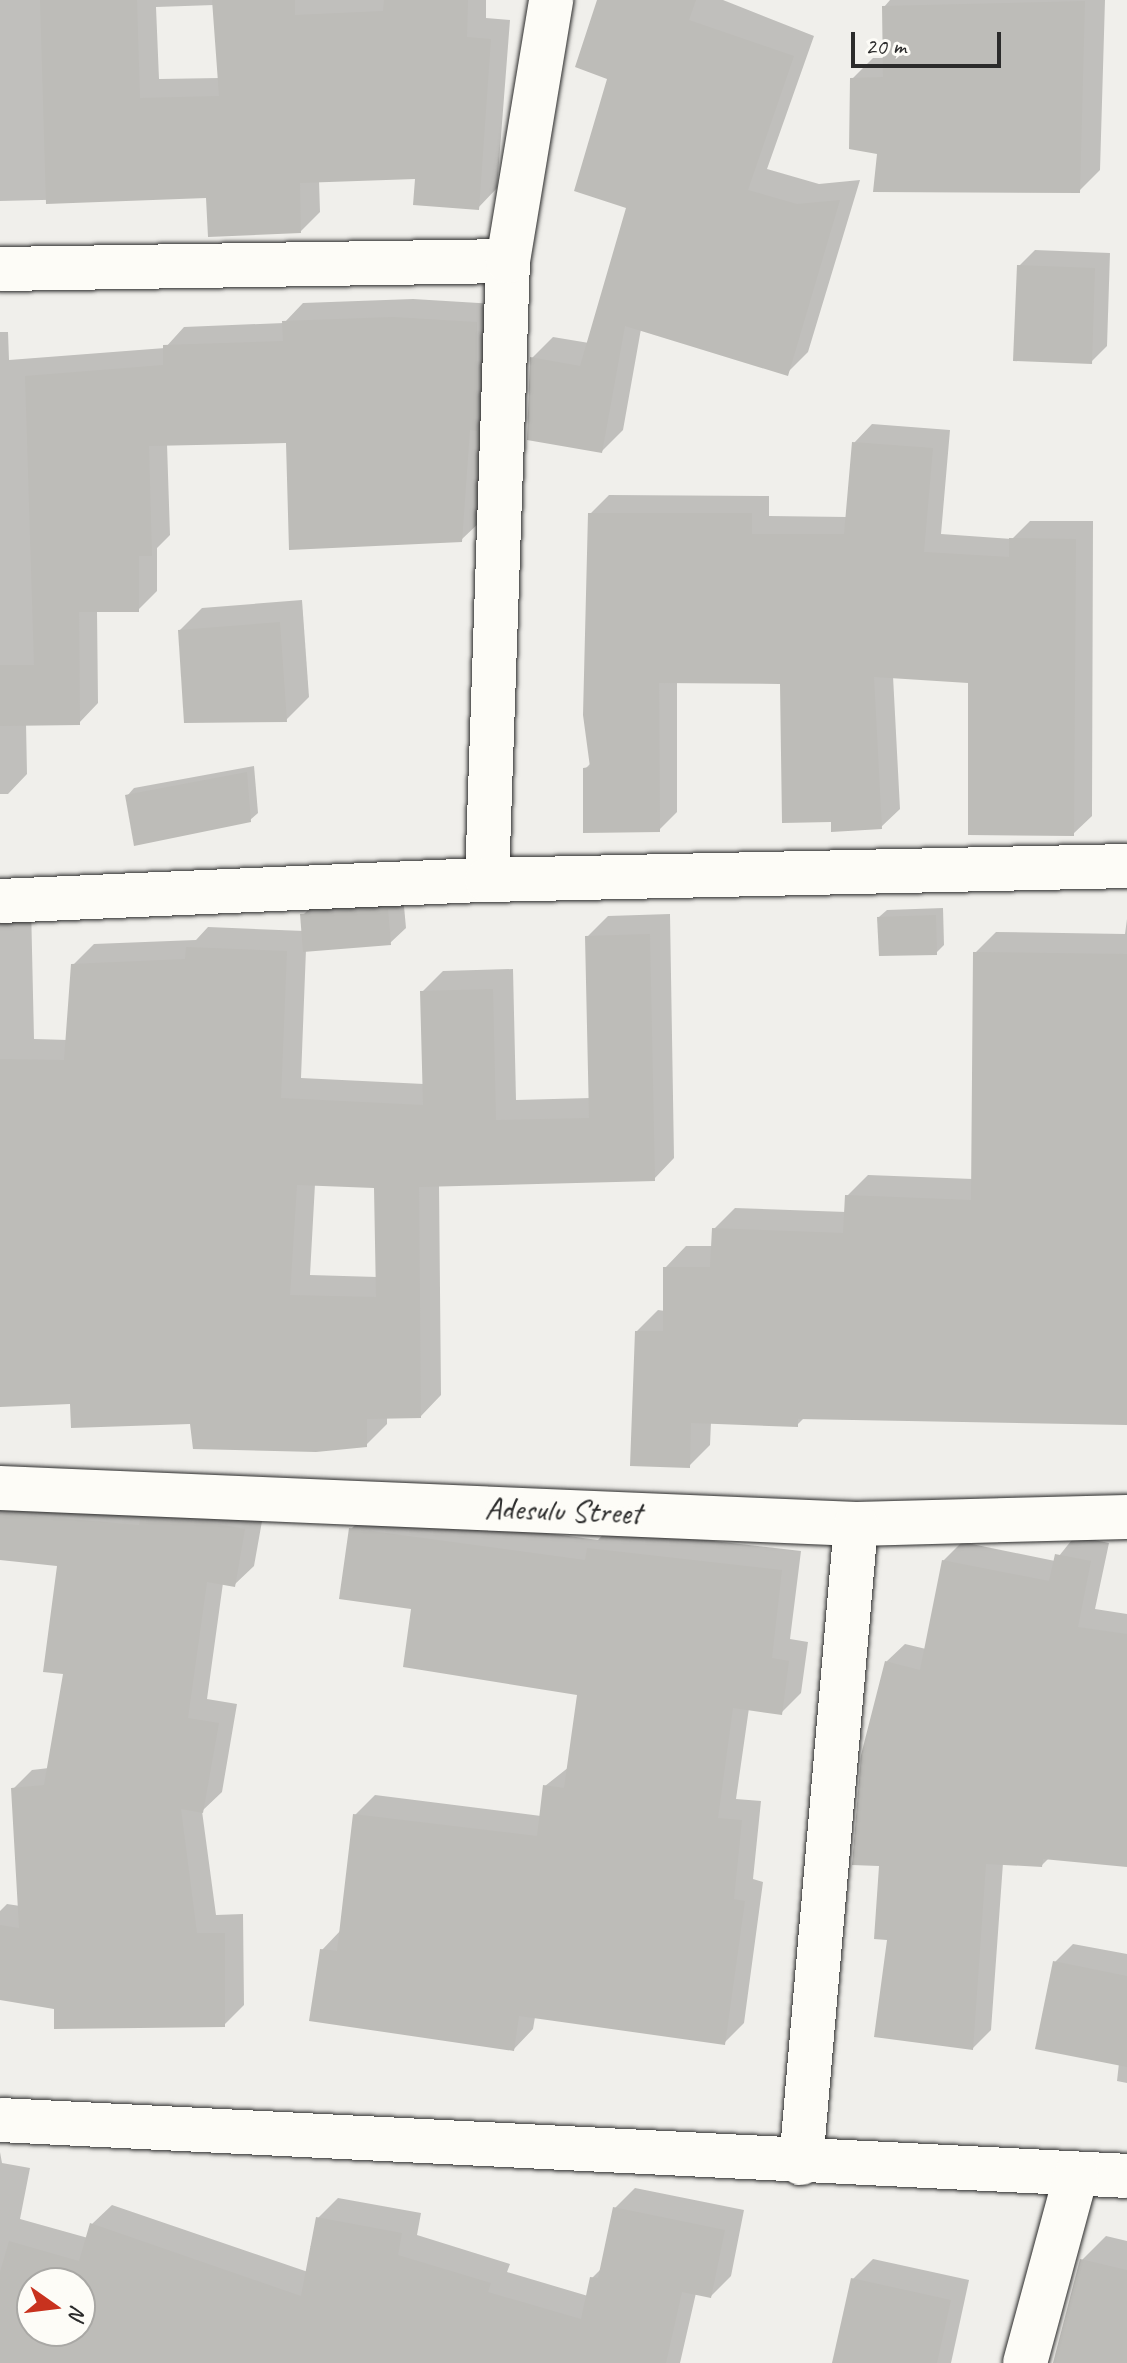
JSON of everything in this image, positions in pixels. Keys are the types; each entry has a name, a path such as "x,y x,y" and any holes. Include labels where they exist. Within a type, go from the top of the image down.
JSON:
{"street":[{"path":"487,880 508,261 551,0"},
{"path":"0,269 508,261"},
{"path":"0,901 487,880 1127,866"},
{"name":"Adesulu Street","path":"0,1488 856,1524 1127,1517"},
{"path":"801,2163 856,1524"},
{"path":"0,2120 801,2163 1127,2176"},
{"path":"1025,2363 1076,2175"}],"building":[{"path":"40,0 137,0 140,98 219,96 212,0 295,0 295,15 383,11 384,0 468,0 467,37 491,39 479,210 413,205 415,179 300,183 301,233 208,237 206,198 46,204"},
{"path":"597,0 696,0 689,20 794,56 748,190 797,204 840,200 788,376 625,326 602,453 527,440 530,357 580,366 626,208 574,191 607,79 575,67"},
{"path":"1085,1 1080,193 873,192 877,154 849,149 850,78 883,77 882,6"},
{"path":"1017,265 1095,268 1092,364 1013,361"},
{"path":"393,317 477,322 477,431 470,430 462,542 289,550 286,443 149,446 152,556 139,556 139,612 79,612 80,725 0,726 0,665 34,665 25,376 163,365 163,345 283,341 282,321"},
{"path":"852,442 933,448 924,552 1009,557 1009,538 1076,539 1074,836 968,835 968,683 874,677 882,829 831,832 831,822 782,823 780,684 659,683 660,832 583,833 583,768 590,767 583,715 588,513 752,513 752,534 844,534"},
{"path":"280,622 287,722 184,723 178,630"},
{"path":"247,772 251,822 134,846 125,795"},
{"path":"388,909 391,945 303,952 300,914"},
{"path":"936,915 937,955 879,956 877,917"},
{"path":"650,934 655,1181 419,1187 421,1418 367,1419 367,1447 316,1452 193,1449 190,1424 71,1428 70,1404 0,1407 0,1059 64,1060 71,964 185,959 186,947 287,951 281,1098 423,1105 420,991 493,989 496,1120 589,1118 585,936","holes":["297,1185 374,1188 376,1297 290,1295"]},
{"path":"973,952 1127,954 1127,1425 798,1419 798,1427 691,1423 690,1468 630,1466 635,1331 663,1331 663,1267 710,1267 712,1228 843,1233 845,1195 971,1200"},
{"path":"0,1513 139,1525 140,1519 207,1522 245,1529 235,1587 207,1582 188,1718 219,1723 203,1813 181,1809 197,1933 225,1933 225,2027 54,2029 54,2009 0,2000 0,1925 19,1928 11,1788 44,1785 63,1674 43,1672 57,1566 0,1560"},
{"path":"349,1528 585,1560 587,1548 782,1570 772,1658 789,1661 782,1715 733,1708 718,1818 742,1820 734,1899 745,1901 725,2045 519,2016 514,2051 309,2021 320,1949 337,1951 353,1814 537,1836 543,1785 564,1788 577,1695 403,1667 411,1609 339,1599"},
{"path":"1055,1554 1091,1561 1078,1627 1127,1634 1127,1867 1043,1859 1042,1867 986,1864 973,2050 874,2037 887,1940 874,1939 879,1866 852,1865 861,1755 885,1661 920,1670 942,1560 1049,1581"},
{"path":"1053,1961 1127,1976 1127,2067 1035,2049"},
{"path":"613,2207 725,2230 711,2298 682,2292 666,2363 0,2363 0,2272 9,2241 79,2261 90,2223 301,2296 316,2217 402,2233 398,2255 491,2283 488,2292 581,2319 590,2277 598,2278"},
{"path":"1080,2259 1127,2270 1127,2363 1053,2363"},
{"path":"851,2278 951,2300 937,2363 832,2363"}]}
